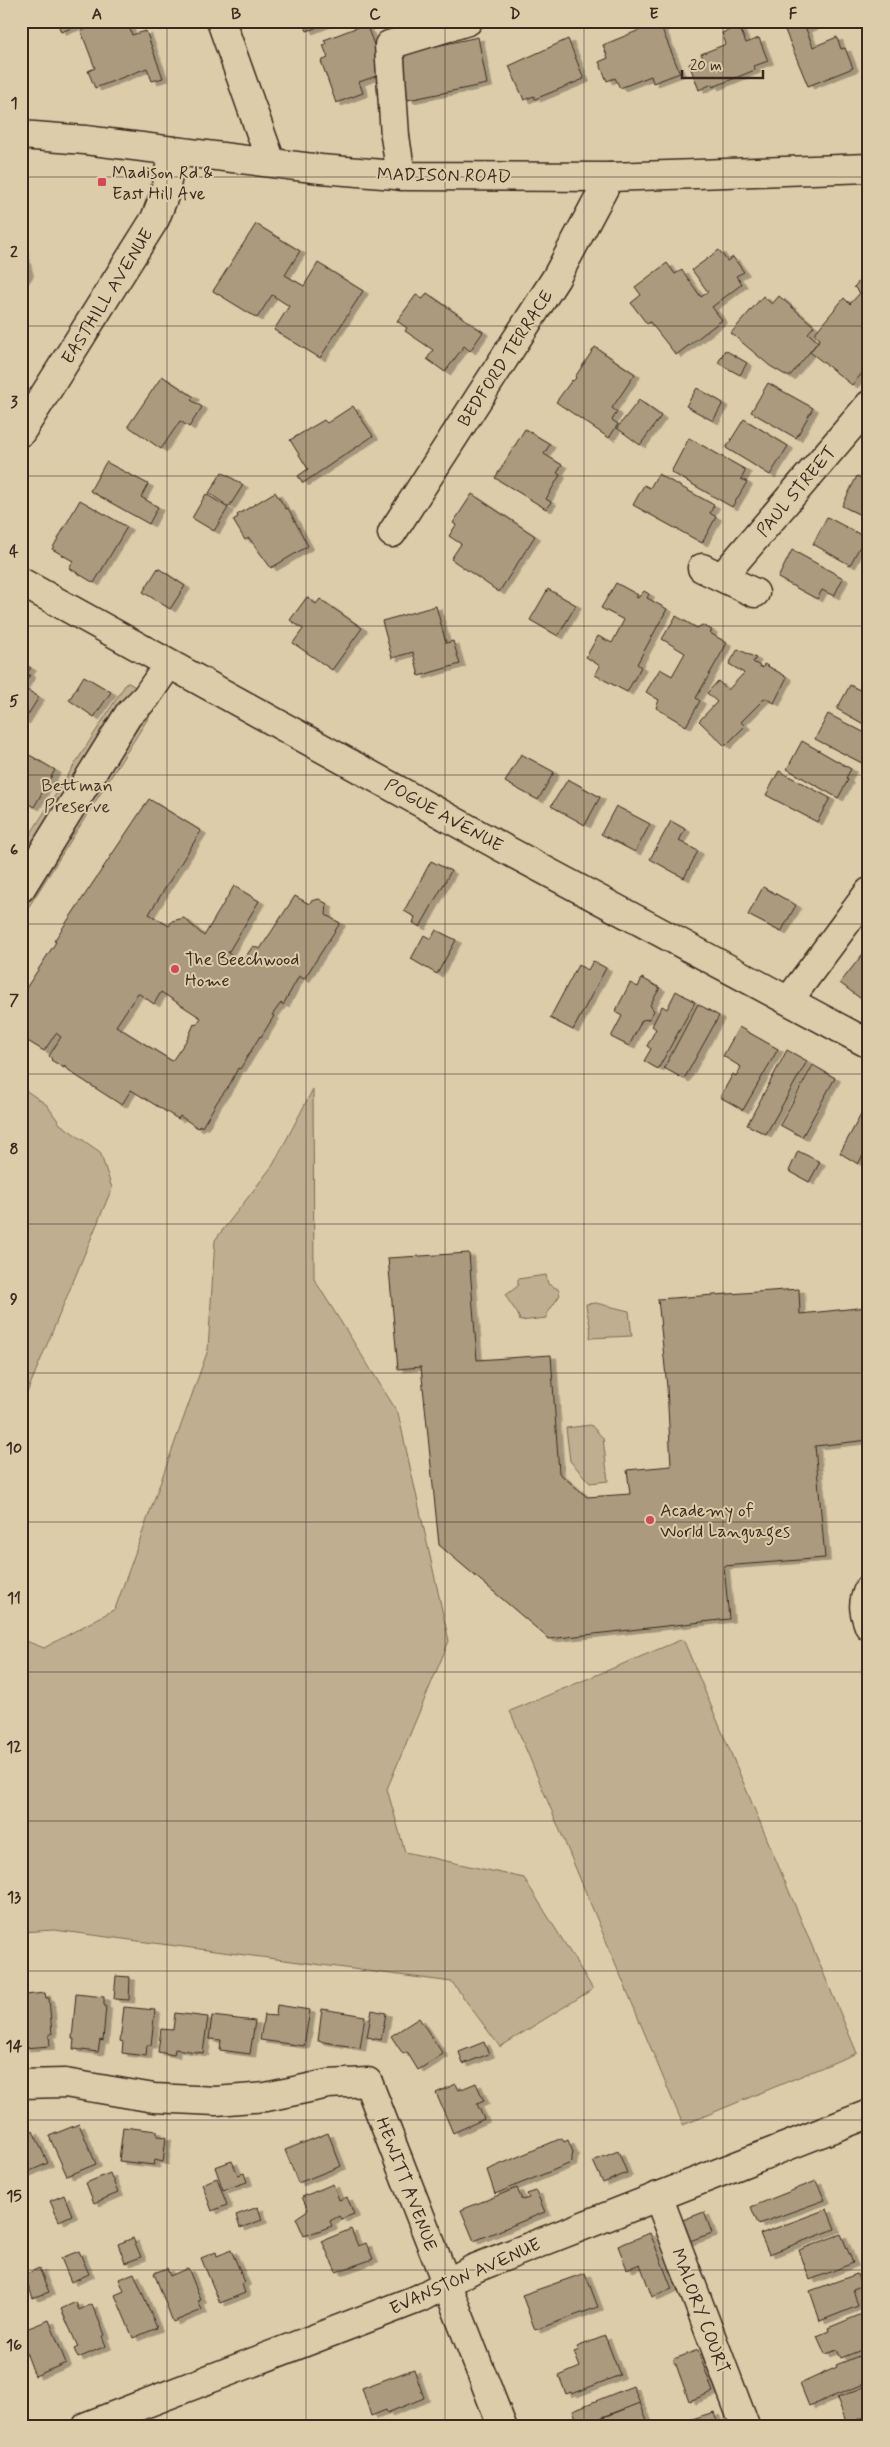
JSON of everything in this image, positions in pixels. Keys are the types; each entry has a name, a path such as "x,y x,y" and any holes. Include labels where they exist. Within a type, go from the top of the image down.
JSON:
{"street":[{"path":"221,21 271,162"},
{"path":"401,176 389,45 468,21"},
{"name":"MADISON ROAD","path":"21,134 401,176 610,177 869,168"},
{"name":"EASTHILL AVENUE","path":"21,432 155,218 164,196 173,151"},
{"name":"BEDFORD TERRACE","path":"392,533 556,278 610,177"},
{"name":"PAUL STREET","path":"755,593 712,572 869,405"},
{"name":"POGUE AVENUE","path":"21,582 168,665 503,848 869,1044"},
{"path":"21,888 128,716 146,696 168,665"},
{"path":"789,1000 869,892"},
{"path":"869,1588 863,1600 862,1609 869,1626"},
{"name":"HEWITT AVENUE","path":"21,2084 65,2083 154,2098 216,2101 266,2097 328,2084 368,2082 502,2426"},
{"name":"EVANSTON AVENUE","path":"87,2426 420,2298 473,2269 869,2114"},
{"name":"MALORY COURT","path":"658,2196 745,2426"}],"green space":[{"name":"Bettman Preserve","path":"127,682 159,701 21,919 21,849"},
{"path":"21,1087 47,1105 60,1124 100,1152 112,1188 21,1407"},
{"path":"313,1089 314,1279 398,1413 449,1641 387,1789 405,1852 524,1878 593,1989 500,2047 452,1982 54,1930 21,1932 21,1639 44,1648 115,1609 208,1350 215,1240 273,1165"},
{"path":"546,1275 548,1284 558,1289 560,1295 547,1314 547,1318 520,1321 518,1314 506,1295 518,1286 518,1279"},
{"path":"596,1303 629,1311 632,1336 590,1338 586,1304"},
{"path":"591,1425 603,1438 608,1481 590,1483 570,1461 566,1428"},
{"path":"683,1639 857,2053 683,2125 510,1711"}],"building":[{"path":"57,21 83,21 84,23 61,32"},
{"path":"108,21 127,21 132,35 146,31 163,78 152,81 147,68 95,88 88,71 95,68 81,31"},
{"path":"303,21 333,21 307,31"},
{"path":"786,21 826,21 806,29 813,47 837,37 841,49 845,48 853,68 808,86 782,23"},
{"path":"659,22 680,73 653,83 651,76 620,88 615,78 607,81 599,62 608,58 603,45"},
{"path":"366,24 385,73 359,82 363,93 336,103 321,61 328,58 323,45 326,44 324,40"},
{"path":"739,26 746,43 759,38 768,61 754,66 755,70 713,87 712,84 699,90 689,64 703,58 701,54 726,44 722,33"},
{"path":"478,37 487,84 408,100 399,54"},
{"path":"568,39 584,79 535,99 534,96 524,100 509,66"},
{"path":"256,224 300,251 285,275 304,286 318,263 363,291 320,358 274,330 289,306 272,295 257,318 213,291"},
{"path":"21,245 28,273 21,283"},
{"path":"719,250 727,261 733,257 744,272 736,276 742,284 712,307 722,320 676,355 650,322 647,324 631,303 641,295 635,287 667,263 675,274 682,270 701,297 708,292 692,270"},
{"path":"869,270 869,365 852,385 810,352 820,339 814,334 844,298 850,304 860,293 854,287"},
{"path":"427,293 483,332 470,351 464,346 445,372 427,359 433,350 405,331 407,328 397,321 416,295 423,299"},
{"path":"763,296 772,304 779,296 814,326 808,333 818,342 789,377 770,366 731,333"},
{"path":"595,347 635,374 612,408 617,412 612,420 618,424 609,438 556,402 572,380 576,378"},
{"path":"725,350 747,363 740,375 718,363"},
{"path":"162,376 194,397 191,400 202,407 189,427 180,421 161,449 128,426"},
{"path":"768,383 813,408 796,438 751,412"},
{"path":"697,388 723,403 713,421 686,406"},
{"path":"639,400 661,416 640,445 617,428"},
{"path":"353,406 373,436 303,483 298,476 308,469 290,440 324,420 327,423"},
{"path":"744,419 788,446 770,475 726,448"},
{"path":"525,429 550,444 544,454 562,465 557,473 560,475 546,499 551,502 546,509 495,478"},
{"path":"689,438 746,470 741,479 747,482 732,507 671,472"},
{"path":"106,462 148,484 141,497 158,507 149,524 90,491"},
{"path":"222,472 243,485 229,507 209,493"},
{"path":"658,474 714,505 710,513 716,517 702,543 633,505 644,485 650,488"},
{"path":"857,476 869,482 869,519 842,506"},
{"path":"275,492 286,509 288,508 308,546 271,568 249,538 245,540 233,520 238,517 237,515"},
{"path":"206,494 228,508 214,531 192,518"},
{"path":"472,494 535,536 499,592 451,559 461,544 449,536 456,525 453,523"},
{"path":"80,500 127,527 94,583 69,568 73,561 52,549"},
{"path":"827,517 865,537 850,565 813,544"},
{"path":"792,550 843,578 834,596 822,590 817,599 778,578"},
{"path":"158,568 185,586 170,609 143,592"},
{"path":"616,583 638,595 636,597 638,598 644,591 649,594 647,598 667,609 637,664 641,667 627,692 595,675 600,666 586,657 598,636 612,643 624,620 601,608"},
{"path":"548,589 576,605 558,636 530,620"},
{"path":"307,597 316,604 320,599 362,628 332,670 293,643 303,629 290,620"},
{"path":"436,606 446,643 453,641 460,664 419,676 413,652 392,658 382,621"},
{"path":"676,616 697,628 702,625 712,630 710,633 727,643 696,698 700,701 686,726 656,708 659,700 646,692 660,669 672,676 685,653 662,639"},
{"path":"738,649 756,658 753,662 763,668 764,664 787,677 774,703 765,698 741,722 745,726 725,746 699,721 717,702 707,693 718,681 728,690 744,673 729,664"},
{"path":"21,662 31,668 27,673 30,675 22,687 39,697 24,721 21,719"},
{"path":"84,676 111,692 94,717 69,700"},
{"path":"850,685 869,695 869,727 837,709"},
{"path":"828,714 869,735 869,754 864,764 815,739"},
{"path":"802,741 851,769 846,778 848,780 838,798 787,769"},
{"path":"26,753 55,770 34,807 21,800 21,761"},
{"path":"521,754 554,772 538,800 505,782"},
{"path":"779,771 830,798 817,822 766,795"},
{"path":"568,779 600,797 585,825 551,806"},
{"name":"The Beechwood Home","path":"149,799 201,831 149,914 169,926 172,921 184,918 204,936 234,886 259,901 228,953 242,962 253,946 260,949 295,896 309,904 311,901 319,899 327,904 326,915 340,923 304,979 299,976 283,1005 281,1003 272,1015 274,1016 261,1037 240,1069 238,1068 230,1084 202,1127 200,1125 198,1128 180,1116 178,1119 131,1090 123,1103 120,1104 64,1066 64,1068 51,1060 49,1056 61,1037 56,1033 44,1051 21,1037 21,996 56,942 54,941","holes":["161,992 201,1018 196,1025 194,1024 188,1038 172,1061 116,1026 138,993 154,1004"]},
{"path":"616,806 650,824 635,852 601,834"},
{"path":"671,821 685,829 679,841 698,851 684,878 650,859"},
{"path":"431,861 451,871 420,927 413,923 415,917 404,911"},
{"path":"763,887 796,905 781,932 748,915"},
{"path":"436,930 456,940 437,974 411,959 424,935 431,939"},
{"path":"869,946 869,1005 840,983"},
{"path":"593,961 606,968 573,1030 550,1018 578,965 588,970"},
{"path":"642,978 660,988 650,1005 654,1011 649,1019 642,1020 629,1046 611,1037 622,1016 615,1012 630,983 638,987"},
{"path":"676,991 695,1002 658,1069 644,1061 651,1049 647,1046 656,1029 652,1026 662,1006 667,1009"},
{"path":"698,1004 719,1016 684,1079 664,1068"},
{"path":"739,1027 778,1049 743,1110 720,1097 733,1074 736,1076 741,1067 723,1056"},
{"path":"787,1050 807,1061 766,1134 747,1125"},
{"path":"813,1065 835,1078 802,1137 780,1125"},
{"path":"869,1100 869,1145 858,1164 840,1153"},
{"path":"798,1151 820,1162 809,1182 789,1171"},
{"path":"469,1253 477,1360 551,1355 559,1473 587,1497 630,1494 627,1470 671,1466 667,1387 658,1299 799,1289 800,1314 867,1307 869,1440 815,1446 825,1558 724,1566 729,1619 549,1639 439,1545 421,1367 398,1369 388,1258"},
{"path":"116,1976 130,1977 129,2000 114,1999"},
{"path":"45,1993 46,1998 49,1998 52,2034 49,2034 50,2046 24,2048 21,2001 25,2000 25,1995"},
{"path":"76,1994 104,1997 104,2005 106,2006 103,2041 100,2040 98,2052 73,2049 74,2039 72,2039"},
{"path":"277,2005 310,2010 304,2046 260,2040 264,2015 276,2016"},
{"path":"124,2007 155,2010 151,2045 147,2045 146,2056 122,2053 123,2042 120,2041"},
{"path":"322,2009 365,2016 360,2048 318,2041"},
{"path":"372,2010 386,2013 381,2040 367,2037"},
{"path":"175,2013 208,2017 203,2053 175,2049 174,2055 158,2052 161,2029 173,2030"},
{"path":"212,2016 255,2021 250,2054 220,2050 221,2040 209,2039"},
{"path":"419,2018 443,2054 418,2070 407,2052 403,2054 391,2036"},
{"path":"484,2042 489,2054 463,2064 459,2052"},
{"path":"476,2083 484,2101 477,2104 484,2119 453,2133 436,2093 456,2084 459,2090"},
{"path":"79,2124 96,2164 67,2176 49,2136"},
{"path":"123,2127 157,2131 157,2136 166,2137 163,2162 155,2160 154,2165 119,2161"},
{"path":"33,2131 48,2163 21,2175 21,2137"},
{"path":"328,2133 341,2166 298,2183 285,2150"},
{"path":"562,2138 564,2142 568,2140 573,2152 571,2163 495,2194 487,2170"},
{"path":"618,2151 627,2173 603,2183 593,2161"},
{"path":"232,2161 238,2175 244,2173 247,2182 223,2190 215,2167"},
{"path":"110,2173 118,2193 94,2203 86,2183"},
{"path":"217,2178 227,2205 212,2211 202,2184"},
{"path":"816,2181 825,2200 758,2224 751,2207"},
{"path":"333,2184 339,2200 347,2197 354,2214 341,2219 339,2216 330,2221 332,2226 304,2236 296,2218 308,2210 302,2197"},
{"path":"517,2188 522,2200 529,2198 527,2194 536,2191 545,2212 474,2241 461,2210"},
{"path":"64,2195 72,2215 59,2221 50,2201"},
{"path":"258,2207 262,2220 240,2228 236,2215"},
{"path":"827,2209 835,2229 769,2254 760,2234"},
{"path":"704,2212 712,2233 687,2242 680,2221"},
{"path":"351,2229 358,2246 366,2243 373,2259 336,2272 322,2241"},
{"path":"650,2233 672,2289 652,2297 640,2264 627,2269 618,2246"},
{"path":"841,2234 853,2263 810,2280 799,2250"},
{"path":"133,2238 141,2257 125,2263 118,2244"},
{"path":"231,2250 245,2282 242,2284 245,2293 220,2303 201,2258 216,2252 217,2256"},
{"path":"79,2251 89,2274 71,2282 61,2258"},
{"path":"39,2268 49,2292 33,2298 24,2275"},
{"path":"167,2268 170,2276 188,2268 201,2300 198,2301 202,2310 173,2322 154,2273"},
{"path":"134,2273 157,2328 133,2338 115,2295 124,2291 119,2279"},
{"path":"585,2273 598,2307 535,2330 522,2295"},
{"path":"857,2274 861,2286 853,2289 858,2306 820,2321 810,2291"},
{"path":"76,2302 79,2310 92,2304 105,2335 102,2336 106,2346 78,2358 74,2349 78,2347 61,2309"},
{"path":"869,2311 869,2347 841,2358 837,2350 825,2354 817,2336 829,2331 828,2328"},
{"path":"49,2320 66,2363 35,2376 21,2339 21,2331"},
{"path":"605,2336 620,2375 572,2394 571,2392 566,2394 559,2376 580,2367 574,2352 579,2350 577,2347"},
{"path":"698,2350 713,2392 689,2401 674,2359"},
{"path":"869,2352 869,2382 809,2406 800,2384 837,2367 836,2365"},
{"path":"414,2369 424,2398 387,2413 386,2410 371,2416 362,2388"},
{"path":"869,2385 869,2415 847,2424 837,2398"},
{"path":"633,2386 640,2403 579,2426 573,2410"},
{"path":"640,2403 647,2420 632,2426 582,2426"},
{"path":"714,2412 719,2426 688,2426 686,2421"}],"place":[{"name":"Madison Rd & East Hill Ave","path":"102,182"},
{"name":"The Beechwood Home","path":"175,969"},
{"name":"Academy of World Languages","path":"650,1520"}]}
